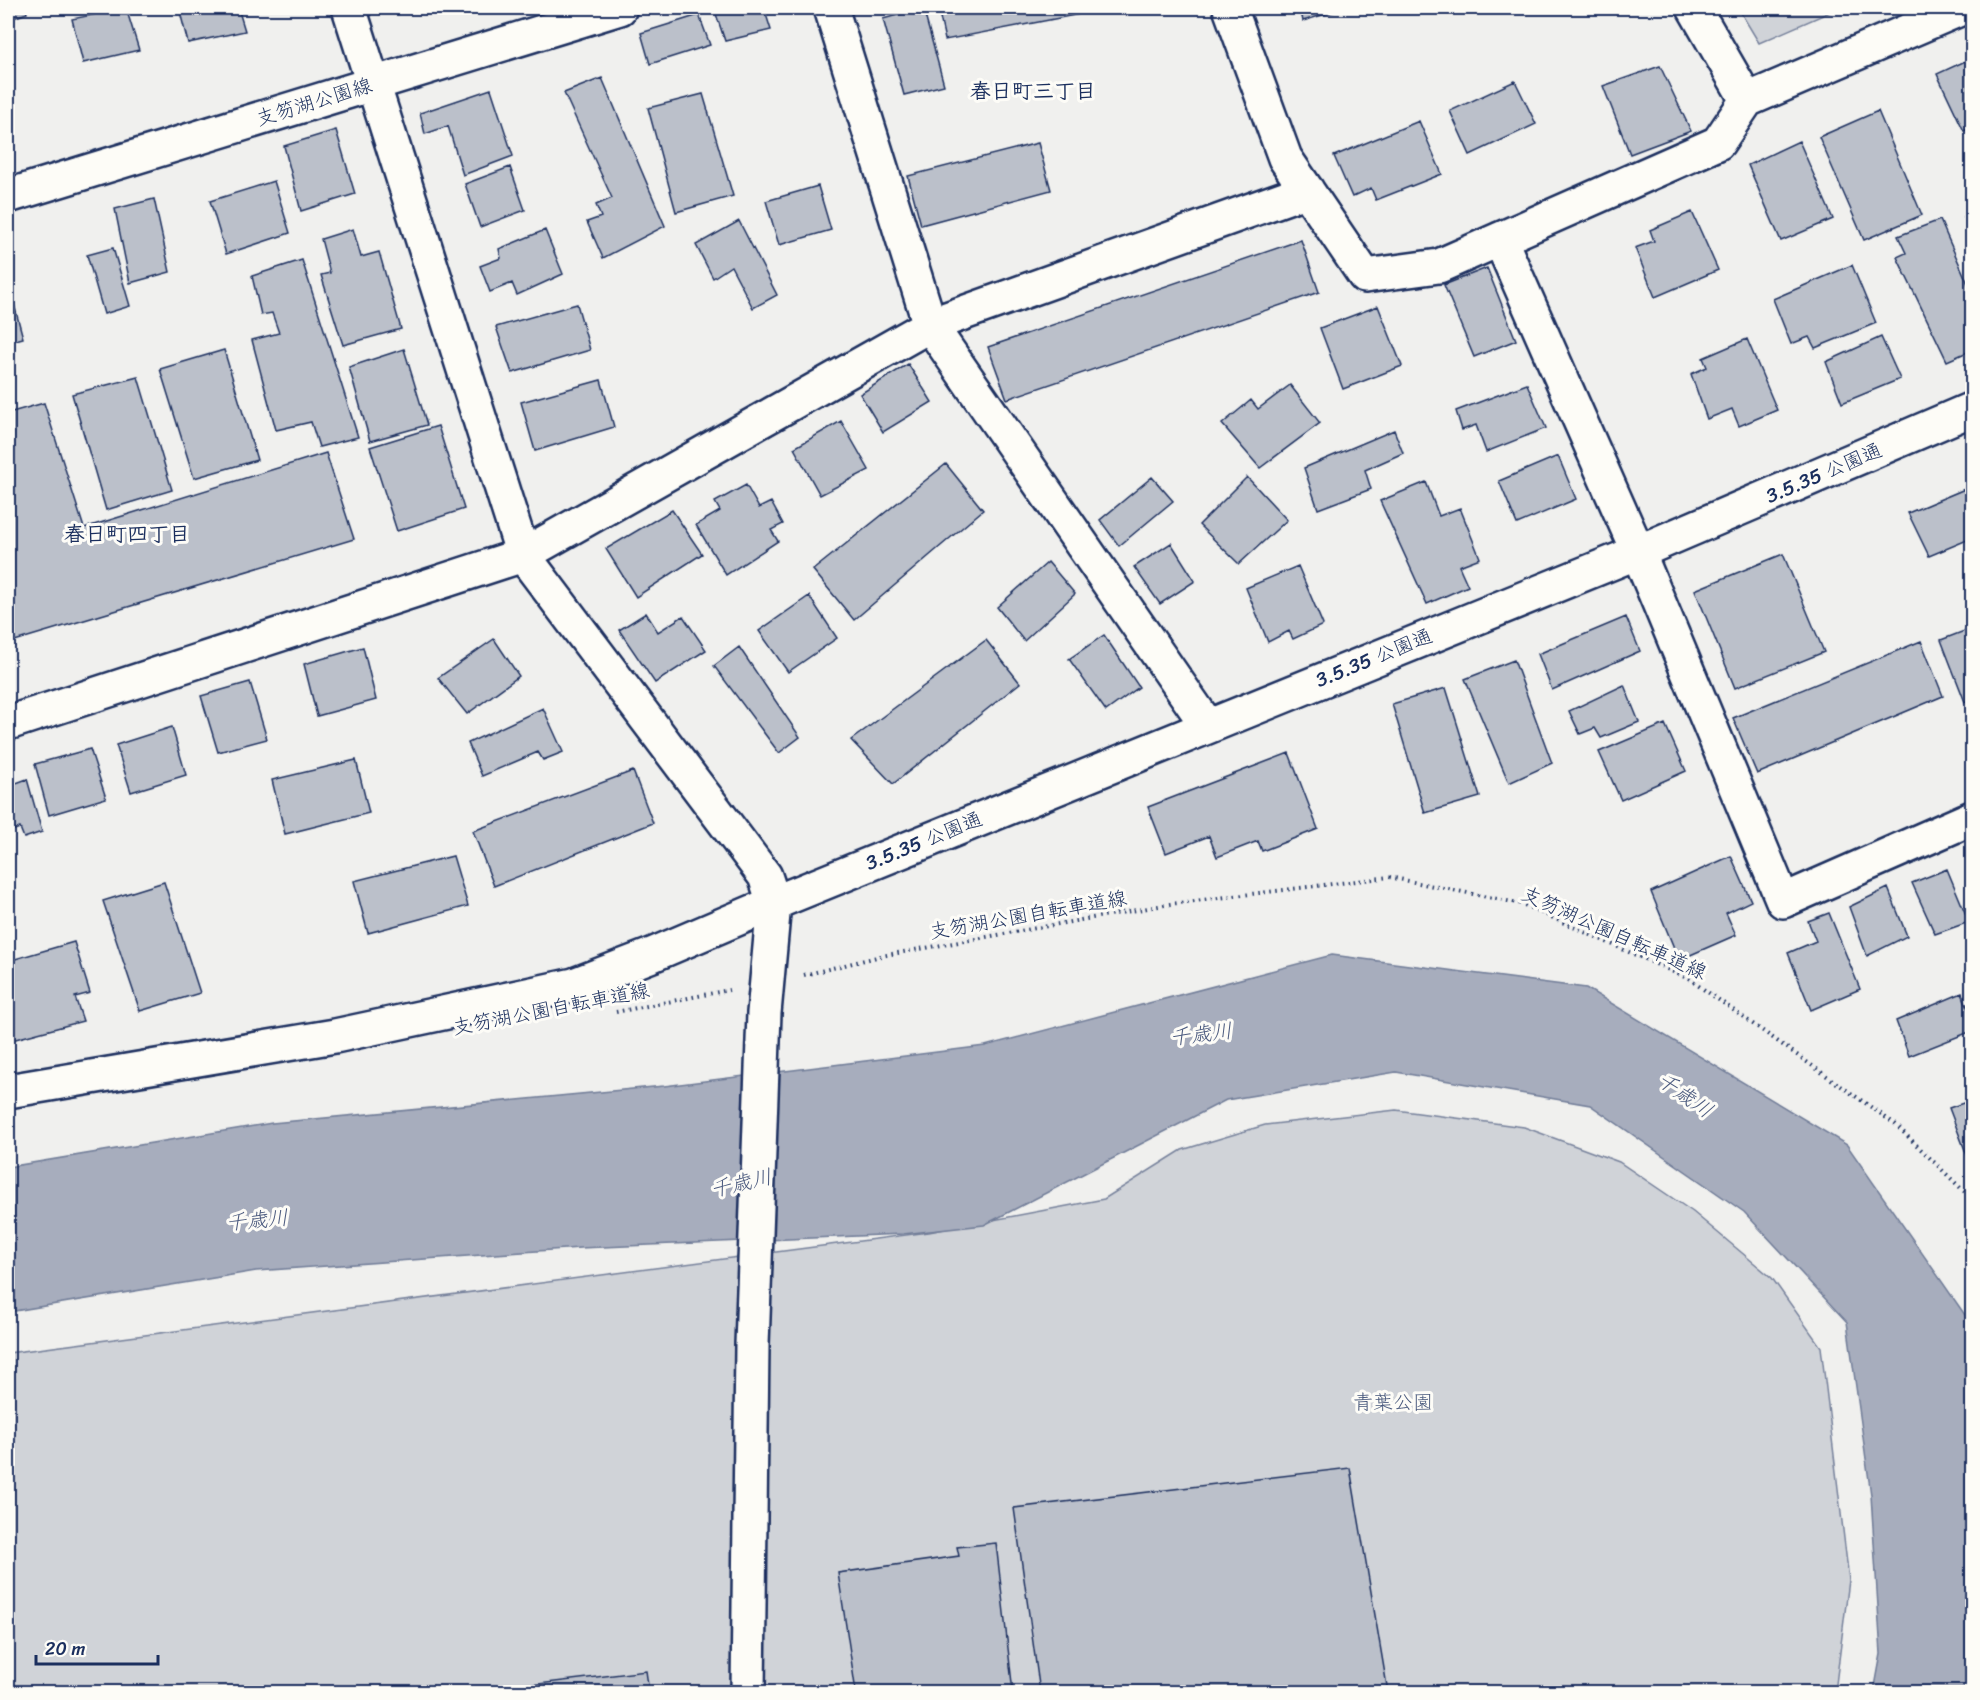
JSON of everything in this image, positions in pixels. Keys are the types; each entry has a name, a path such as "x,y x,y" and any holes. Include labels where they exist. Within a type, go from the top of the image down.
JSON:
{"street":[{"path":"350,8 523,555 765,876 774,903 765,998 752,1345 748,1692"},
{"name":"支笏湖公園線","path":"8,196 620,8"},
{"path":"831,8 930,325 1207,725"},
{"path":"1230,8 1285,158 1365,276 1439,266 1718,143 1747,100 1962,8"},
{"path":"1694,8 1747,100"},
{"path":"8,723 523,555 930,325 1307,190"},
{"path":"1500,239 1638,552 1783,901 1969,829"},
{"name":"3.5.35 公園通","path":"8,1091 335,1036 574,985 652,955 1207,725 1638,552 1972,409"}],"path":[{"name":"支笏湖公園自転車道線","path":"609,1013 765,998 881,956 1170,904 1389,877 1522,904 1689,979 1895,1124 1972,1199"}],"green space":[{"path":"1738,8 1839,8 1759,43"},
{"name":"青葉公園","path":"1396,1110 1524,1127 1619,1162 1693,1212 1772,1278 1821,1347 1849,1580 1835,1692 8,1692 8,1353 929,1232 1104,1199 1182,1150 1265,1125"}],"water":[{"name":"千歳川","path":"1332,955 1586,988 1847,1145 1972,1325 1972,1692 1874,1692 1881,1654 1871,1495 1847,1322 1744,1212 1590,1105 1396,1072 1226,1100 984,1225 903,1234 580,1248 256,1271 8,1312 8,1167 272,1123 664,1086 985,1046"}],"building":[{"path":"8,8 25,8 27,13 8,20"},
{"path":"126,8 139,50 83,63 72,19"},
{"path":"179,8 238,8 245,31 188,43"},
{"path":"714,8 764,8 771,30 725,41"},
{"path":"923,8 944,85 904,95 883,19"},
{"path":"938,8 1111,8 945,40"},
{"path":"1300,8 1345,8 1303,21"},
{"path":"699,15 710,45 650,64 641,33"},
{"path":"1972,58 1972,127 1964,131 1937,74"},
{"path":"1660,66 1691,131 1630,154 1603,86"},
{"path":"602,78 665,226 603,258 587,222 601,217 596,205 612,198 564,93"},
{"path":"1515,81 1536,124 1470,155 1450,111"},
{"path":"491,89 513,156 463,175 448,126 425,134 420,113"},
{"path":"703,94 733,196 676,212 648,108"},
{"path":"1878,111 1922,215 1864,240 1819,137"},
{"path":"1419,121 1442,174 1376,200 1371,188 1352,197 1334,156"},
{"path":"336,130 355,194 301,211 284,146"},
{"path":"1799,141 1833,219 1781,241 1748,165"},
{"path":"1038,143 1051,190 921,225 908,176"},
{"path":"510,167 525,210 480,227 465,184"},
{"path":"274,181 290,233 226,254 210,201"},
{"path":"818,186 831,230 779,245 766,201"},
{"path":"154,199 170,272 130,283 115,209"},
{"path":"1692,212 1718,270 1655,297 1635,248 1654,241 1650,230"},
{"path":"1972,214 1972,236 1964,217"},
{"path":"1940,220 1972,293 1972,350 1947,361 1897,257 1906,253 1898,236"},
{"path":"739,221 777,295 753,308 731,266 713,278 696,245"},
{"path":"353,229 361,257 379,252 401,329 343,345 321,275 330,273 321,239"},
{"path":"545,230 563,274 517,295 512,283 490,292 480,266 501,258 499,249"},
{"path":"1301,240 1319,292 1007,399 988,347"},
{"path":"113,248 130,306 104,314 87,255"},
{"path":"302,260 358,437 319,447 311,422 276,430 252,340 279,333 272,313 261,315 252,276"},
{"path":"1852,265 1876,323 1815,348 1809,337 1791,344 1773,299"},
{"path":"1487,268 1516,340 1474,357 1444,285"},
{"path":"10,289 23,338 8,342 8,290"},
{"path":"577,304 590,350 512,373 496,327"},
{"path":"1378,306 1402,366 1343,389 1320,328"},
{"path":"1881,337 1900,379 1842,403 1826,362"},
{"path":"1747,339 1777,410 1739,426 1732,409 1707,419 1691,374 1707,367 1703,358"},
{"path":"404,349 427,425 370,441 349,367"},
{"path":"224,350 257,460 194,478 160,369"},
{"path":"908,364 932,402 883,432 860,394"},
{"path":"138,377 172,490 106,510 72,394"},
{"path":"601,380 614,427 535,451 521,402"},
{"path":"1527,384 1546,428 1486,452 1476,425 1462,430 1456,411"},
{"path":"1290,385 1320,423 1260,468 1222,424 1251,400 1258,409"},
{"path":"44,403 84,528 326,453 354,539 8,643 8,413"},
{"path":"841,421 869,470 820,495 794,448"},
{"path":"438,426 464,509 397,531 370,447"},
{"path":"1394,430 1403,453 1365,470 1371,489 1318,509 1304,468"},
{"path":"1558,456 1576,499 1517,524 1499,481"},
{"path":"946,464 983,510 854,620 813,570"},
{"path":"1152,477 1173,501 1119,546 1100,520"},
{"path":"1247,477 1287,520 1239,564 1199,525"},
{"path":"1426,482 1439,516 1460,508 1480,558 1459,566 1468,586 1427,604 1380,501"},
{"path":"746,485 759,508 771,502 783,524 771,530 778,541 726,575 696,525 720,511 715,502"},
{"path":"1972,486 1972,538 1929,556 1908,513"},
{"path":"672,510 702,554 636,597 606,549"},
{"path":"1171,543 1195,581 1160,604 1134,567"},
{"path":"1783,554 1824,652 1735,688 1695,590"},
{"path":"1048,562 1075,594 1024,641 997,607"},
{"path":"1298,566 1323,625 1293,639 1289,631 1268,642 1246,588"},
{"path":"809,596 837,638 788,672 759,631"},
{"path":"646,613 658,632 683,616 706,650 655,683 619,630"},
{"path":"1626,617 1640,651 1552,690 1538,654"},
{"path":"1972,628 1972,699 1965,702 1941,640"},
{"path":"1104,635 1139,687 1106,711 1069,659"},
{"path":"494,639 519,676 467,714 438,678"},
{"path":"986,640 1020,683 893,784 851,740"},
{"path":"1921,641 1943,696 1757,774 1733,718"},
{"path":"363,647 376,700 317,716 304,664"},
{"path":"739,647 800,737 779,753 714,666"},
{"path":"1514,660 1552,763 1509,783 1465,679"},
{"path":"250,682 267,739 218,752 201,696"},
{"path":"1624,685 1639,722 1601,738 1595,728 1580,734 1569,711"},
{"path":"1446,688 1480,797 1425,813 1392,704"},
{"path":"543,708 563,752 543,760 538,752 482,776 468,743"},
{"path":"1665,724 1686,771 1621,800 1599,752"},
{"path":"172,727 186,775 131,792 116,745"},
{"path":"90,749 106,798 49,815 35,764"},
{"path":"1289,753 1318,829 1262,851 1258,841 1217,857 1209,836 1166,853 1148,807"},
{"path":"356,760 369,813 285,834 272,780"},
{"path":"633,771 653,823 494,886 473,831"},
{"path":"27,779 42,832 24,838 20,828 8,832 8,786"},
{"path":"453,856 468,906 368,933 354,881"},
{"path":"1731,856 1751,901 1726,913 1736,935 1679,960 1651,892"},
{"path":"1947,869 1969,922 1935,934 1912,883"},
{"path":"164,882 200,993 140,1011 103,901"},
{"path":"1888,888 1907,936 1867,956 1849,907"},
{"path":"1829,913 1860,989 1811,1010 1788,953 1816,941 1808,921"},
{"path":"74,942 90,993 75,997 83,1021 8,1041 8,961"},
{"path":"1962,993 1972,1019 1972,1031 1909,1056 1896,1021"},
{"path":"1972,1100 1972,1156 1968,1158 1949,1108"},
{"path":"1350,1468 1388,1692 1040,1692 1014,1508"},
{"path":"996,1543 1013,1692 856,1692 838,1573 959,1556 957,1547"},
{"path":"646,1671 649,1692 472,1692"}],"district":[{"name":"春日町三丁目","path":"1033,91"},
{"name":"春日町四丁目","path":"127,534"}]}
